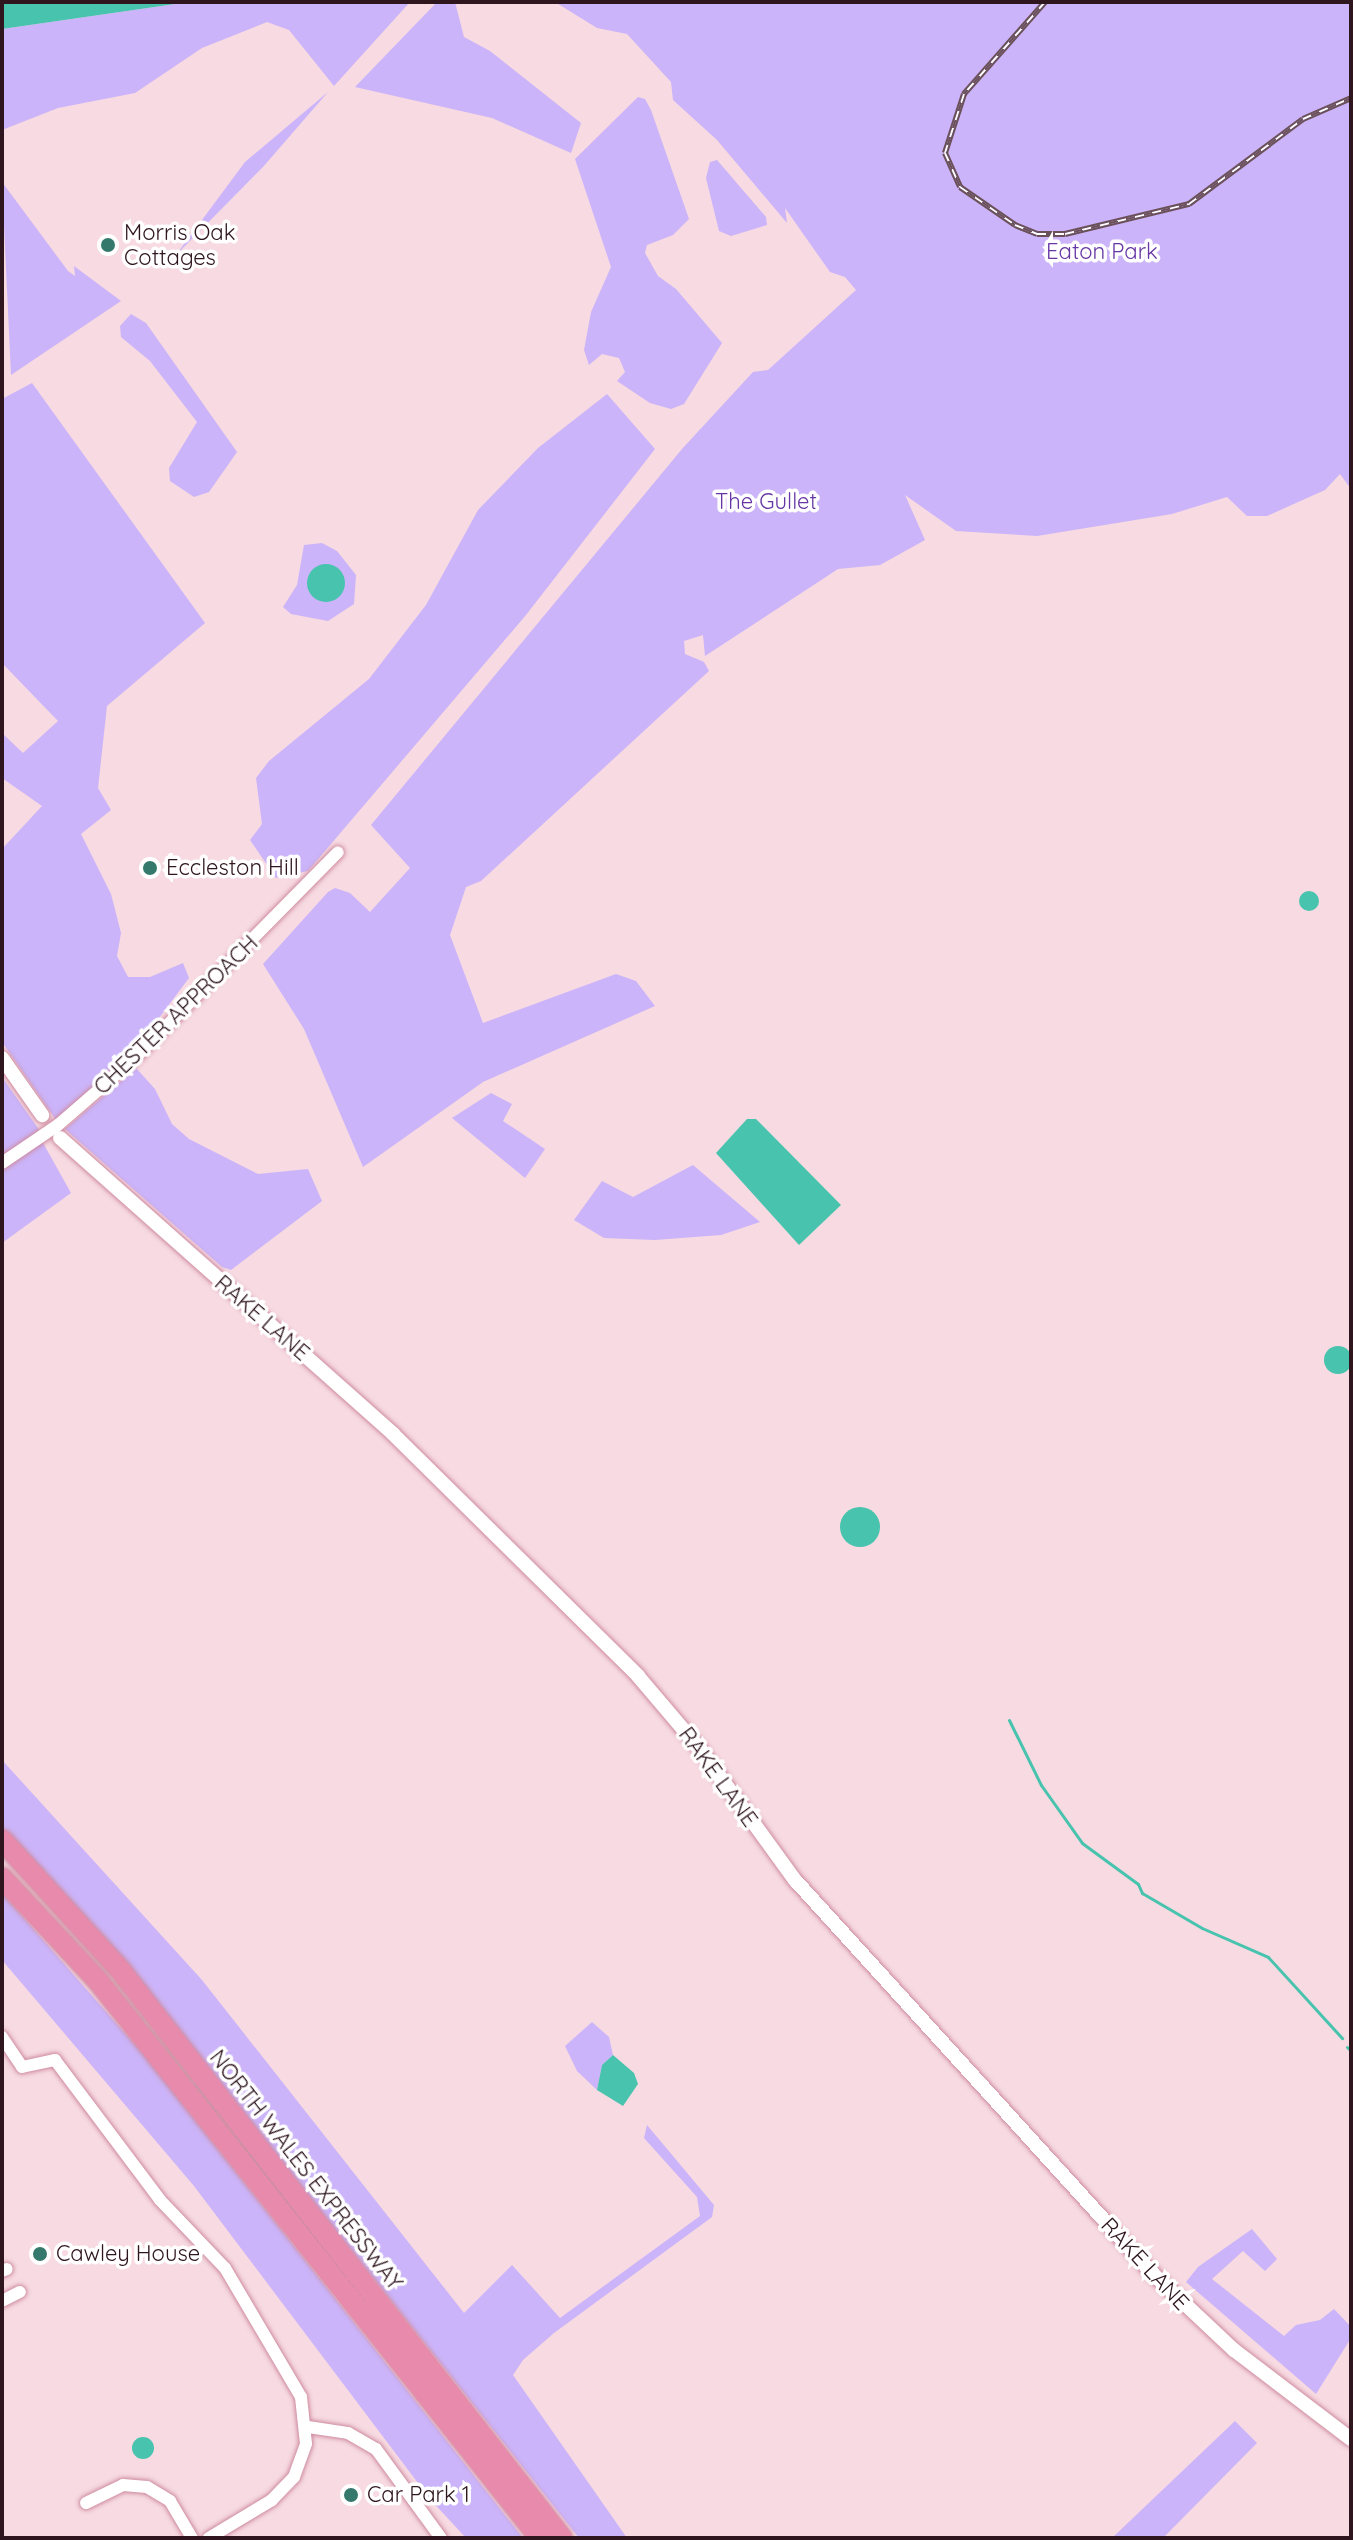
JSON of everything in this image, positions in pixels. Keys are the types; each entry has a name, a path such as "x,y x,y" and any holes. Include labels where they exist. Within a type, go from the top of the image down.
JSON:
{"highway":[{"name":"NORTH WALES EXPRESSWAY","path":"2,1840 121,1971 562,2538"},
{"name":"NORTH WALES EXPRESSWAY","path":"2,1878 127,2017 540,2538"}],"street":[{"name":"CHESTER APPROACH","path":"2,1163 58,1125 132,1061 338,852"},
{"path":"2,1058 42,1115"},
{"name":"RAKE LANE","path":"60,1138 393,1434 605,1643 700,1749 795,1880 1154,2275 1234,2350 1351,2439"},
{"path":"2,2037 22,2067 55,2060 160,2200 225,2268 301,2397 308,2427 302,2461 283,2491 209,2538"},
{"path":"2,2301 20,2292"},
{"path":"308,2427 348,2433 376,2449 441,2538"},
{"path":"86,2503 123,2485 147,2487 170,2501 192,2538"}],"green space":[{"path":"189,2 410,2 334,86 289,30 267,22 202,48 135,93 58,108 2,130 2,29"},
{"path":"437,2 455,2 464,37 490,51 581,123 571,153 492,118 355,87"},
{"name":"Eaton Park","path":"555,2 1351,2 1351,489 1340,474 1325,490 1267,516 1247,516 1227,497 1172,514 1037,536 956,531 905,495 925,540 880,565 838,569 705,656 703,635 684,641 685,654 704,662 709,671 481,881 466,887 450,935 483,1023 616,974 636,981 655,1006 483,1082 363,1167 304,1029 263,964 328,892 335,888 350,893 370,912 410,868 371,825 682,449 753,372 768,370 856,290 845,277 830,272 785,208 787,223 717,140 673,100 671,82 627,34 597,28"},
{"path":"328,92 263,167 176,255 245,162"},
{"path":"638,97 645,99 651,110 689,219 673,235 647,245 645,253 658,276 676,289 722,343 684,404 671,409 650,403 617,381 625,372 619,358 602,354 589,365 584,350 591,312 611,267 575,159"},
{"path":"717,160 766,217 767,225 731,236 719,231 706,178 710,162"},
{"path":"2,182 68,271 75,276 74,266 121,301 11,375"},
{"path":"131,314 146,323 237,452 209,492 194,497 170,481 169,468 197,422 150,361 121,337 120,326"},
{"path":"32,383 205,623 107,706 98,788 111,810 81,834 111,894 121,933 117,956 128,977 150,977 183,963 189,978 159,1018 154,1033 56,1120 2,1042 2,849 42,806 2,778 2,733 23,753 58,721 2,663 2,399"},
{"path":"607,394 655,449 526,615 308,871 276,878 250,840 262,824 256,778 269,761 369,679 426,605 478,510 538,448"},
{"path":"322,543 337,551 356,575 354,604 328,621 291,614 283,607 297,585 304,545"},
{"path":"136,1068 155,1089 172,1124 189,1139 258,1174 308,1169 322,1201 231,1270 222,1267 65,1129"},
{"path":"2,1077 40,1131 2,1158"},
{"path":"491,1093 512,1104 503,1121 545,1149 525,1178 452,1118"},
{"path":"42,1141 71,1193 2,1243 2,1169"},
{"path":"693,1165 760,1222 721,1235 655,1240 604,1238 574,1220 602,1181 633,1197"},
{"path":"2,1760 202,1980 464,2313 512,2265 560,2318 700,2216 697,2197 644,2138 647,2125 714,2205 712,2217 554,2333 523,2360 513,2375 627,2538 579,2538 136,1979 2,1829"},
{"path":"2,1893 145,2056 523,2538 466,2538 430,2499 194,2186 2,1960"},
{"path":"592,2022 609,2037 613,2055 602,2065 597,2090 577,2071 565,2046"},
{"path":"1252,2229 1277,2259 1265,2271 1243,2251 1212,2279 1284,2336 1296,2325 1320,2320 1334,2309 1351,2327 1351,2338 1316,2394 1186,2282 1198,2267"},
{"path":"1235,2421 1257,2443 1163,2538 1112,2538"}],"shaded area":[{"path":"2,2 189,2 2,29"},
{"path":"326,564 339,570 345,583 339,596 326,602 313,596 307,583 313,570"},
{"path":"1305,891 1313,891 1319,901 1313,911 1305,911 1299,905 1299,897"},
{"path":"747,1119 756,1119 841,1205 799,1245 716,1153"},
{"path":"1338,1346 1348,1350 1352,1360 1348,1370 1338,1374 1328,1370 1324,1360 1328,1350"},
{"path":"860,1507 874,1513 880,1527 874,1541 860,1547 846,1541 840,1527 846,1513"},
{"path":"613,2055 634,2073 638,2084 623,2106 597,2090 602,2065"},
{"path":"143,2437 151,2440 154,2448 151,2456 143,2459 135,2456 132,2448 135,2440"}],"waterway":[{"path":"1009,1720 1041,1785 1082,1843 1138,1884 1142,1893 1202,1928 1268,1957 1342,2038"},
{"path":"1347,2047 1351,2051"}],"railway":[{"path":"1045,2 964,94 945,153 960,187 1015,225 1037,234 1065,234 1189,204 1303,119 1351,98"}],"place":[{"name":"Morris Oak Cottages","path":"108,245"},
{"name":"Eccleston Hill","path":"150,868"},
{"name":"Cawley House","path":"40,2254"},
{"name":"Car Park 1","path":"351,2495"}],"park label":[{"name":"The Gullet","path":"766,502"}]}
